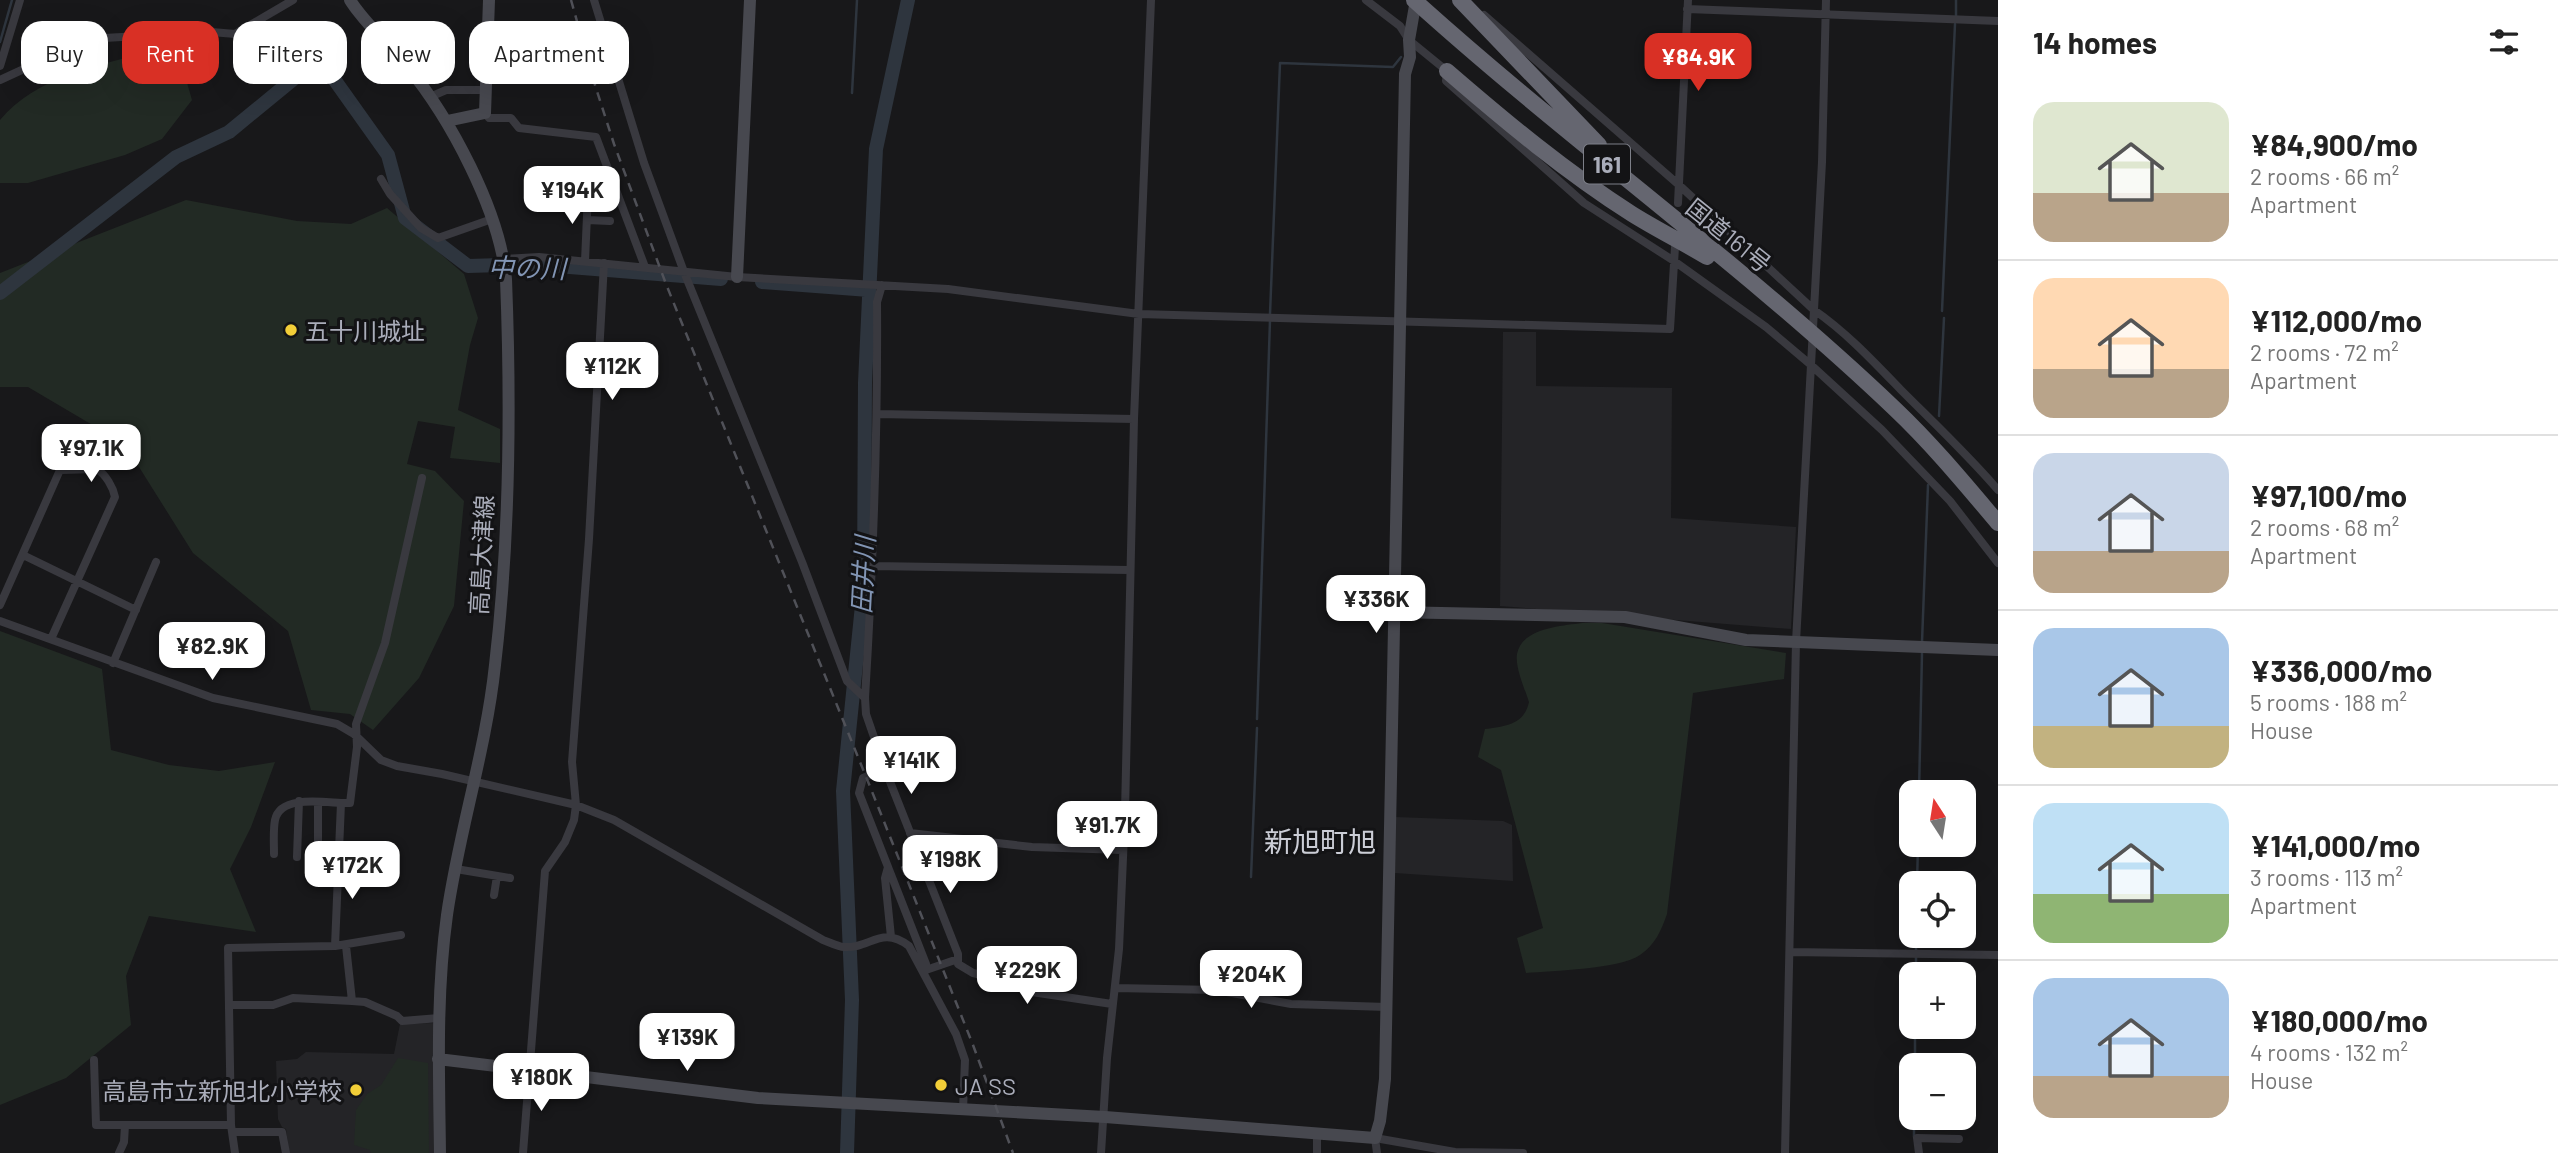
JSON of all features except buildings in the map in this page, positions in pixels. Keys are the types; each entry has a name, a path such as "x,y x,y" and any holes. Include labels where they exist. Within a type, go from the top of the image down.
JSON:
{"highway":[{"path":"1460,0 1604,151 1725,254 1756,287"},
{"name":"国道161号","path":"1416,2 1631,185 1796,320 1896,410 1998,523"},
{"path":"1447,71 1501,118 1590,185 1633,215 1756,287"}],"street":[{"path":"0,66 20,0"},
{"path":"0,80 104,38 212,32 235,34 293,0"},
{"name":"高島大津線","path":"350,0 447,121 492,219 504,263 507,307 506,476 502,579 495,666 447,914 439,1018 440,1153"},
{"path":"489,0 485,113 489,118 511,118 519,128 596,136 645,267"},
{"path":"594,0 644,163 684,272 847,681 863,696"},
{"path":"737,277 750,0"},
{"path":"1101,1153 1107,1058 1119,949 1125,812 1129,570 1151,0"},
{"path":"1366,0 1400,26 1409,40 1447,71 1446,81 1584,203 1674,261 1766,327 1811,365 1882,430 1950,501 1998,562"},
{"path":"1466,0 1679,185 1879,368 1979,467 1998,490"},
{"path":"1785,1153 1796,642 1822,162 1826,0"},
{"path":"1377,1153 1375,1138 1385,1079 1387,1007 1404,87 1416,2"},
{"path":"1678,203 1687,4 1825,14 1998,21"},
{"path":"430,97 446,90 487,90"},
{"path":"447,121 485,113"},
{"path":"381,179 390,194 421,228 438,238 492,219"},
{"path":"584,261 588,193"},
{"path":"587,220 610,221"},
{"path":"504,263 538,257 737,277 948,289 1139,314 1670,329 1675,247"},
{"path":"523,1153 545,871 565,842 574,820 576,805 572,762 590,540 604,263"},
{"path":"882,285 877,302 878,414 873,566 863,696 866,714 958,964 973,974 1016,983 1025,991 1112,1004"},
{"path":"878,414 1134,419"},
{"path":"0,605 60,470 97,469 113,489 115,497 51,639"},
{"path":"274,854 275,819 278,812 299,801 350,803 357,747 354,734 356,724 385,643 422,478"},
{"path":"23,555 136,610"},
{"path":"113,663 156,562"},
{"path":"873,566 1129,570"},
{"path":"1393,612 1625,617 1746,640 1998,650"},
{"path":"0,621 213,698 337,724 354,734 381,761 576,805 614,820 823,940 846,947 891,937 900,939 909,946 956,1034 965,1060 963,1110"},
{"path":"885,769 863,778 859,793 926,964 923,971"},
{"path":"297,858 299,801"},
{"path":"318,802 318,845"},
{"path":"335,946 341,803"},
{"path":"910,833 1032,848 1122,850"},
{"path":"888,867 885,878 891,937"},
{"path":"456,869 510,878"},
{"path":"494,895 498,876"},
{"path":"235,1153 232,1128 228,948 346,946 401,935"},
{"path":"346,946 352,1001"},
{"path":"1790,952 1998,956"},
{"path":"923,971 958,959"},
{"path":"1115,988 1216,990 1291,1003 1387,1007"},
{"path":"229,1005 273,1005 293,998 352,1001 365,1002 397,1016 402,1021 439,1018"},
{"path":"438,1059 758,1098 1105,1118 1375,1138 1455,1152 1523,1153"},
{"path":"94,1060 96,1125 232,1128 282,1132 286,1153"},
{"path":"119,1153 124,1142 125,1125"},
{"path":"1317,1134 1317,1153"},
{"path":"1919,1153 1917,1138 1959,1139"}],"shaded area":[{"path":"122,59 122,84 187,84 192,100 162,139 125,155 28,183 0,183 0,120 31,93 48,84 108,84 108,63"},
{"path":"186,200 297,221 351,224 387,208 464,274 478,318 458,410 500,429 500,463 450,458 455,427 418,421 407,464 435,471 464,501 454,606 419,678 373,730 350,714 311,710 288,631 193,553 139,467 106,433 28,387 0,387 0,273"},
{"path":"1503,332 1536,332 1536,386 1672,388 1671,518 1796,527 1791,629 1500,606"},
{"path":"1582,623 1602,623 1786,653 1784,679 1693,693 1667,914 1650,947 1630,960 1617,963 1526,973 1517,938 1543,928 1501,770 1478,757 1485,729 1518,720 1523,716 1529,702 1517,660 1520,645 1544,630"},
{"path":"0,631 102,669 111,750 169,765 219,771 275,762 251,827 230,869 256,932 149,916 126,976 131,1025 66,1078 0,1105"},
{"path":"1395,817 1503,821 1512,825 1513,881 1395,873"},
{"name":"高島市立新旭北小学校","path":"435,1023 437,1153 289,1153 286,1129 278,1119 276,1061 297,1059 306,1052 394,1054 400,1024"},
{"path":"398,1058 428,1063 429,1153 371,1153 370,1150 354,1145 356,1110 367,1094 381,1085"}],"waterway":[{"path":"0,42 12,0"},
{"path":"852,93 857,0"},
{"name":"田井川","path":"847,1153 852,1000 843,791 864,586 865,383 876,149 908,0"},
{"path":"1956,0 1956,16"},
{"path":"1942,311 1955,24"},
{"path":"1270,314 1280,63 1393,67 1401,57"},
{"name":"中の川","path":"0,293 176,157 229,132 319,58 388,155 405,218 468,266 532,264 721,279"},
{"name":"中の川","path":"762,282 869,290"},
{"path":"1939,416 1944,318"},
{"path":"1257,719 1270,320"},
{"path":"1922,642 1928,485"},
{"path":"1919,780 1922,653"},
{"path":"1251,877 1257,728"},
{"path":"1917,871 1918,858"},
{"path":"1916,957 1916,962"},
{"path":"1915,1039 1915,1053"},
{"path":"1914,1130 1914,1137"}],"railway":[{"path":"571,0 614,144 666,284 871,789 1013,1153"}],"place":[{"name":"五十川城址","path":"291,330"},
{"name":"JA SS","path":"941,1085"},
{"name":"高島市立新旭北小学校","path":"356,1090"}],"district":[{"name":"新旭町旭","path":"1320,841"}]}
